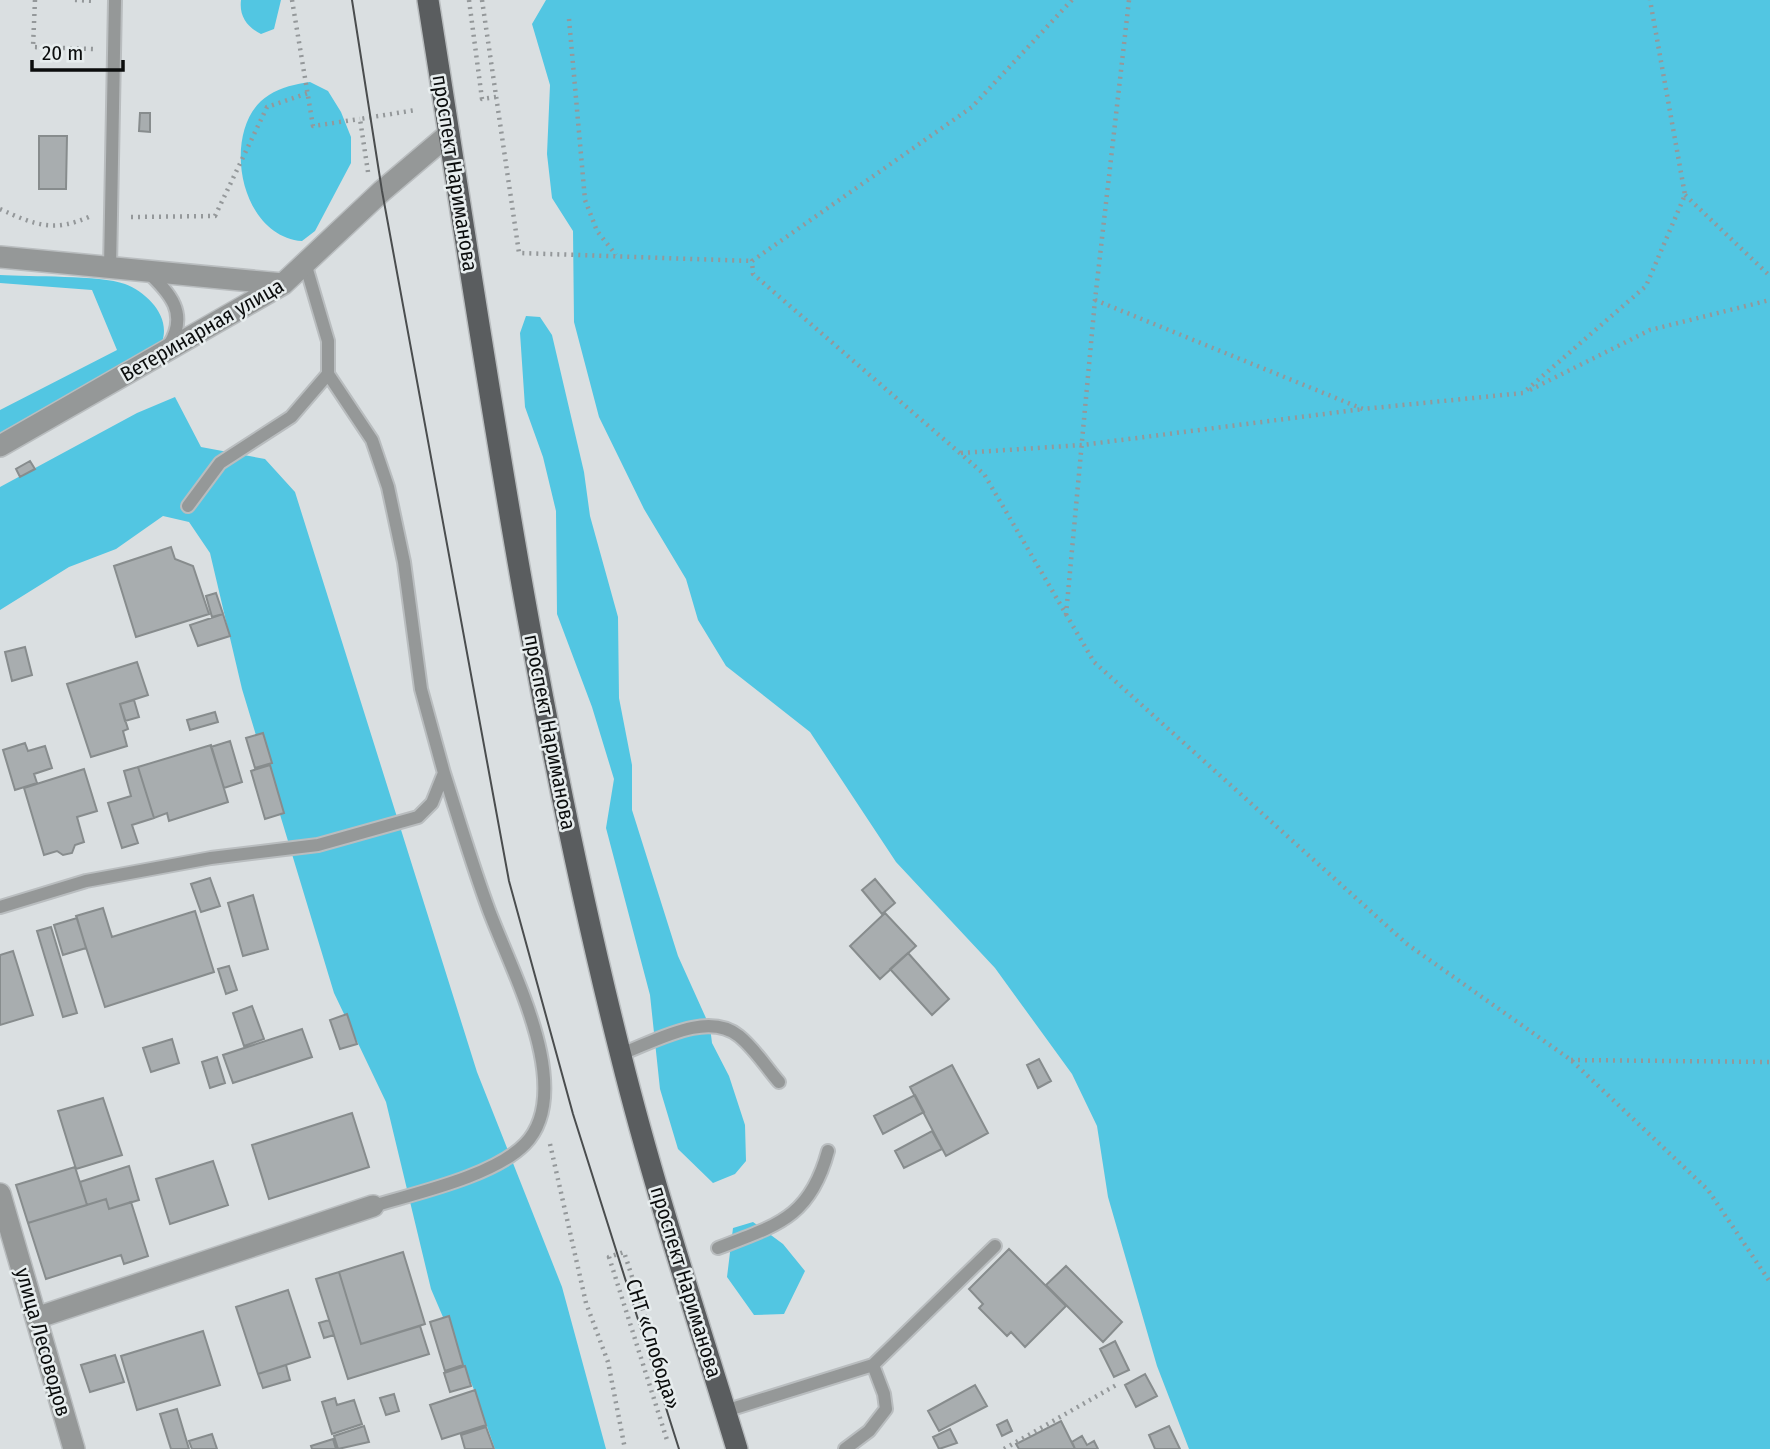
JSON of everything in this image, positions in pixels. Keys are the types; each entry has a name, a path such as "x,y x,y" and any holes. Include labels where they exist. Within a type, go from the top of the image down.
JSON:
{"main road":[{"name":"проспект Нариманова","path":"428,0 534,659 621,1054 674,1245 737,1449"}],"street":[{"name":"Ветеринарная улица","path":"0,446 283,285 449,134"},
{"path":"0,257 283,285"},
{"name":"улица Лесоводов","path":"0,1194 74,1449"},
{"path":"36,1318 373,1206"}],"lane":[{"path":"108,1 110,268"},
{"path":"305,263 328,341 328,374 372,440 388,487 404,562 421,689 444,773 486,904 538,1038 542,1067 543,1116 524,1145 477,1175 373,1206"},
{"path":"147,271 168,292 177,311 178,331 165,352"},
{"path":"188,506 220,463 291,417 328,374"},
{"path":"0,907 86,881 211,858 317,845 418,817 432,803 444,773"},
{"path":"621,1054 703,1026 720,1026 737,1034 750,1046 779,1082"},
{"path":"718,1248 778,1225 809,1198 822,1175 828,1151"},
{"path":"725,1411 873,1365 996,1246"},
{"path":"845,1449 869,1431 886,1409 884,1394 873,1365"}],"path":[{"path":"35,0 33,47 96,49"},
{"path":"75,0 108,1"},
{"path":"292,0 313,126 360,119"},
{"path":"469,0 482,99 496,97"},
{"path":"482,0 519,253 752,261 972,107 1072,0"},
{"path":"1066,615 1095,300 1129,0"},
{"path":"1524,393 1646,286 1685,194 1650,0"},
{"path":"569,19 585,200 597,231 617,256"},
{"path":"0,209 34,225 69,226 92,216 215,216 267,107 308,93"},
{"path":"1685,194 1770,276"},
{"path":"752,261 753,274 984,474 1094,662 1407,944 1571,1060 1708,1190 1770,1282"},
{"path":"1095,300 1363,409"},
{"path":"960,453 1082,445 1363,409 1524,393 1650,330 1770,300"},
{"path":"1571,1060 1770,1062"},
{"path":"543,1116 586,1303 608,1362 625,1449"},
{"name":"СНТ «Слобода»","path":"645,1317 624,1252 609,1257 667,1440"},
{"path":"1003,1449 1118,1384"}],"shaded area":[{"path":"241,0 281,0 274,29 261,34 252,28 243,16"},
{"path":"546,0 1770,0 1770,1449 1189,1449 1157,1366 1108,1197 1097,1126 1072,1074 995,968 896,862 810,732 726,666 698,620 686,579 644,509 599,417 574,322 573,231 552,198 547,154 550,85 532,24"},
{"path":"310,82 328,91 341,112 351,137 351,163 315,231 302,241 280,235 263,220 250,201 243,177 241,153 244,130 254,110 274,92"},
{"path":"0,275 82,278 125,284 142,293 155,307 163,324 162,342 0,434 0,410 117,350 92,290 0,283"},
{"path":"526,316 540,317 552,335 584,472 590,516 618,617 619,698 632,765 632,810 678,956 710,1027 712,1043 729,1076 745,1125 746,1161 735,1174 713,1183 678,1149 660,1089 650,995 606,828 614,779 592,707 557,614 556,511 543,457 525,407 520,333"},
{"path":"175,397 201,447 265,459 295,492 477,1072 562,1287 606,1449 495,1449 475,1392 431,1289 386,1102 334,993 242,689 210,553 189,522 163,516 116,549 69,567 0,610 0,487 137,413"},
{"path":"753,1222 783,1244 805,1271 784,1314 754,1315 727,1277 733,1228"}],"building":[{"path":"140,113 150,113 150,132 139,131"},
{"path":"39,136 67,136 66,189 39,189"},
{"path":"30,461 35,469 20,477 16,469"},
{"path":"171,547 175,559 193,566 209,614 136,637 114,566"},
{"path":"216,593 223,614 212,617 206,596"},
{"path":"223,614 230,636 198,646 190,625"},
{"path":"25,647 32,675 12,681 5,652"},
{"path":"137,662 148,695 120,704 128,729 123,731 127,746 91,757 67,684"},
{"path":"134,700 139,717 125,721 120,704"},
{"path":"215,712 218,722 190,730 187,720"},
{"path":"263,733 272,763 255,768 246,738"},
{"path":"230,741 242,782 224,788 211,747"},
{"path":"25,743 28,751 45,746 52,768 34,774 37,783 15,790 3,750"},
{"path":"211,745 228,802 169,821 167,813 154,818 138,767"},
{"path":"270,765 284,813 265,819 251,771"},
{"path":"138,767 154,818 132,825 138,843 122,848 108,803 131,796 124,771"},
{"path":"84,769 97,811 77,817 84,842 75,845 72,853 63,855 57,851 44,855 24,788"},
{"path":"210,878 220,906 201,912 191,884"},
{"path":"875,879 895,903 882,914 862,890"},
{"path":"253,895 268,949 243,956 228,903"},
{"path":"103,908 112,937 195,911 214,972 105,1007 76,916"},
{"path":"885,913 916,946 880,979 850,946"},
{"path":"77,918 86,948 63,955 54,925"},
{"path":"51,927 77,1013 63,1017 37,931"},
{"path":"13,951 33,1015 0,1025 0,955"},
{"path":"908,953 949,999 932,1015 890,969"},
{"path":"229,966 237,990 226,994 218,969"},
{"path":"252,1006 264,1039 244,1046 233,1013"},
{"path":"347,1014 357,1044 340,1049 330,1020"},
{"path":"302,1029 312,1057 233,1083 223,1055"},
{"path":"172,1039 179,1063 151,1072 143,1048"},
{"path":"217,1057 225,1083 210,1088 202,1062"},
{"path":"1039,1059 1051,1081 1038,1088 1027,1065"},
{"path":"952,1065 988,1133 946,1156 910,1087"},
{"path":"915,1095 924,1112 883,1134 874,1116"},
{"path":"103,1098 122,1155 76,1169 58,1111"},
{"path":"352,1113 369,1167 269,1199 252,1145"},
{"path":"932,1131 942,1149 904,1168 895,1151"},
{"path":"213,1161 228,1205 170,1224 156,1179"},
{"path":"129,1166 139,1200 109,1209 106,1199 87,1205 80,1182"},
{"path":"75,1167 87,1205 28,1223 16,1185"},
{"path":"106,1199 109,1209 131,1202 148,1256 124,1264 121,1255 46,1279 28,1223"},
{"path":"1009,1249 1066,1306 1025,1347 1011,1332 1007,1336 979,1308 983,1304 969,1289"},
{"path":"403,1252 425,1324 361,1344 339,1272"},
{"path":"1066,1266 1122,1322 1103,1342 1046,1285"},
{"path":"339,1272 361,1344 420,1326 429,1354 348,1379 316,1279"},
{"path":"288,1290 310,1357 258,1374 236,1307"},
{"path":"449,1316 463,1365 445,1371 430,1322"},
{"path":"329,1320 334,1335 324,1338 319,1323"},
{"path":"203,1331 220,1385 137,1410 121,1356"},
{"path":"1115,1341 1129,1370 1114,1377 1100,1349"},
{"path":"115,1355 124,1382 90,1392 81,1365"},
{"path":"286,1365 290,1380 263,1388 258,1374"},
{"path":"465,1366 471,1386 450,1392 444,1373"},
{"path":"1145,1374 1157,1396 1136,1407 1125,1385"},
{"path":"975,1385 987,1406 939,1431 928,1411"},
{"path":"475,1390 486,1425 442,1439 430,1405"},
{"path":"394,1394 399,1411 386,1415 380,1398"},
{"path":"335,1398 337,1405 354,1400 362,1424 332,1434 322,1402"},
{"path":"177,1409 189,1449 171,1449 160,1414"},
{"path":"1007,1420 1012,1431 1002,1436 997,1425"},
{"path":"1061,1421 1075,1449 1019,1449 1016,1444"},
{"path":"364,1426 369,1442 338,1449 334,1436"},
{"path":"1169,1426 1180,1449 1155,1449 1149,1435"},
{"path":"486,1427 494,1449 465,1449 461,1435"},
{"path":"950,1429 957,1443 939,1449 933,1437"},
{"path":"212,1434 217,1449 192,1449 189,1441"},
{"path":"1082,1436 1087,1445 1094,1441 1098,1449 1075,1449 1072,1442"},
{"path":"333,1439 336,1449 312,1449 311,1446"}],"tram line":[{"path":"352,0 382,191 509,881 573,1114 679,1449"}]}
